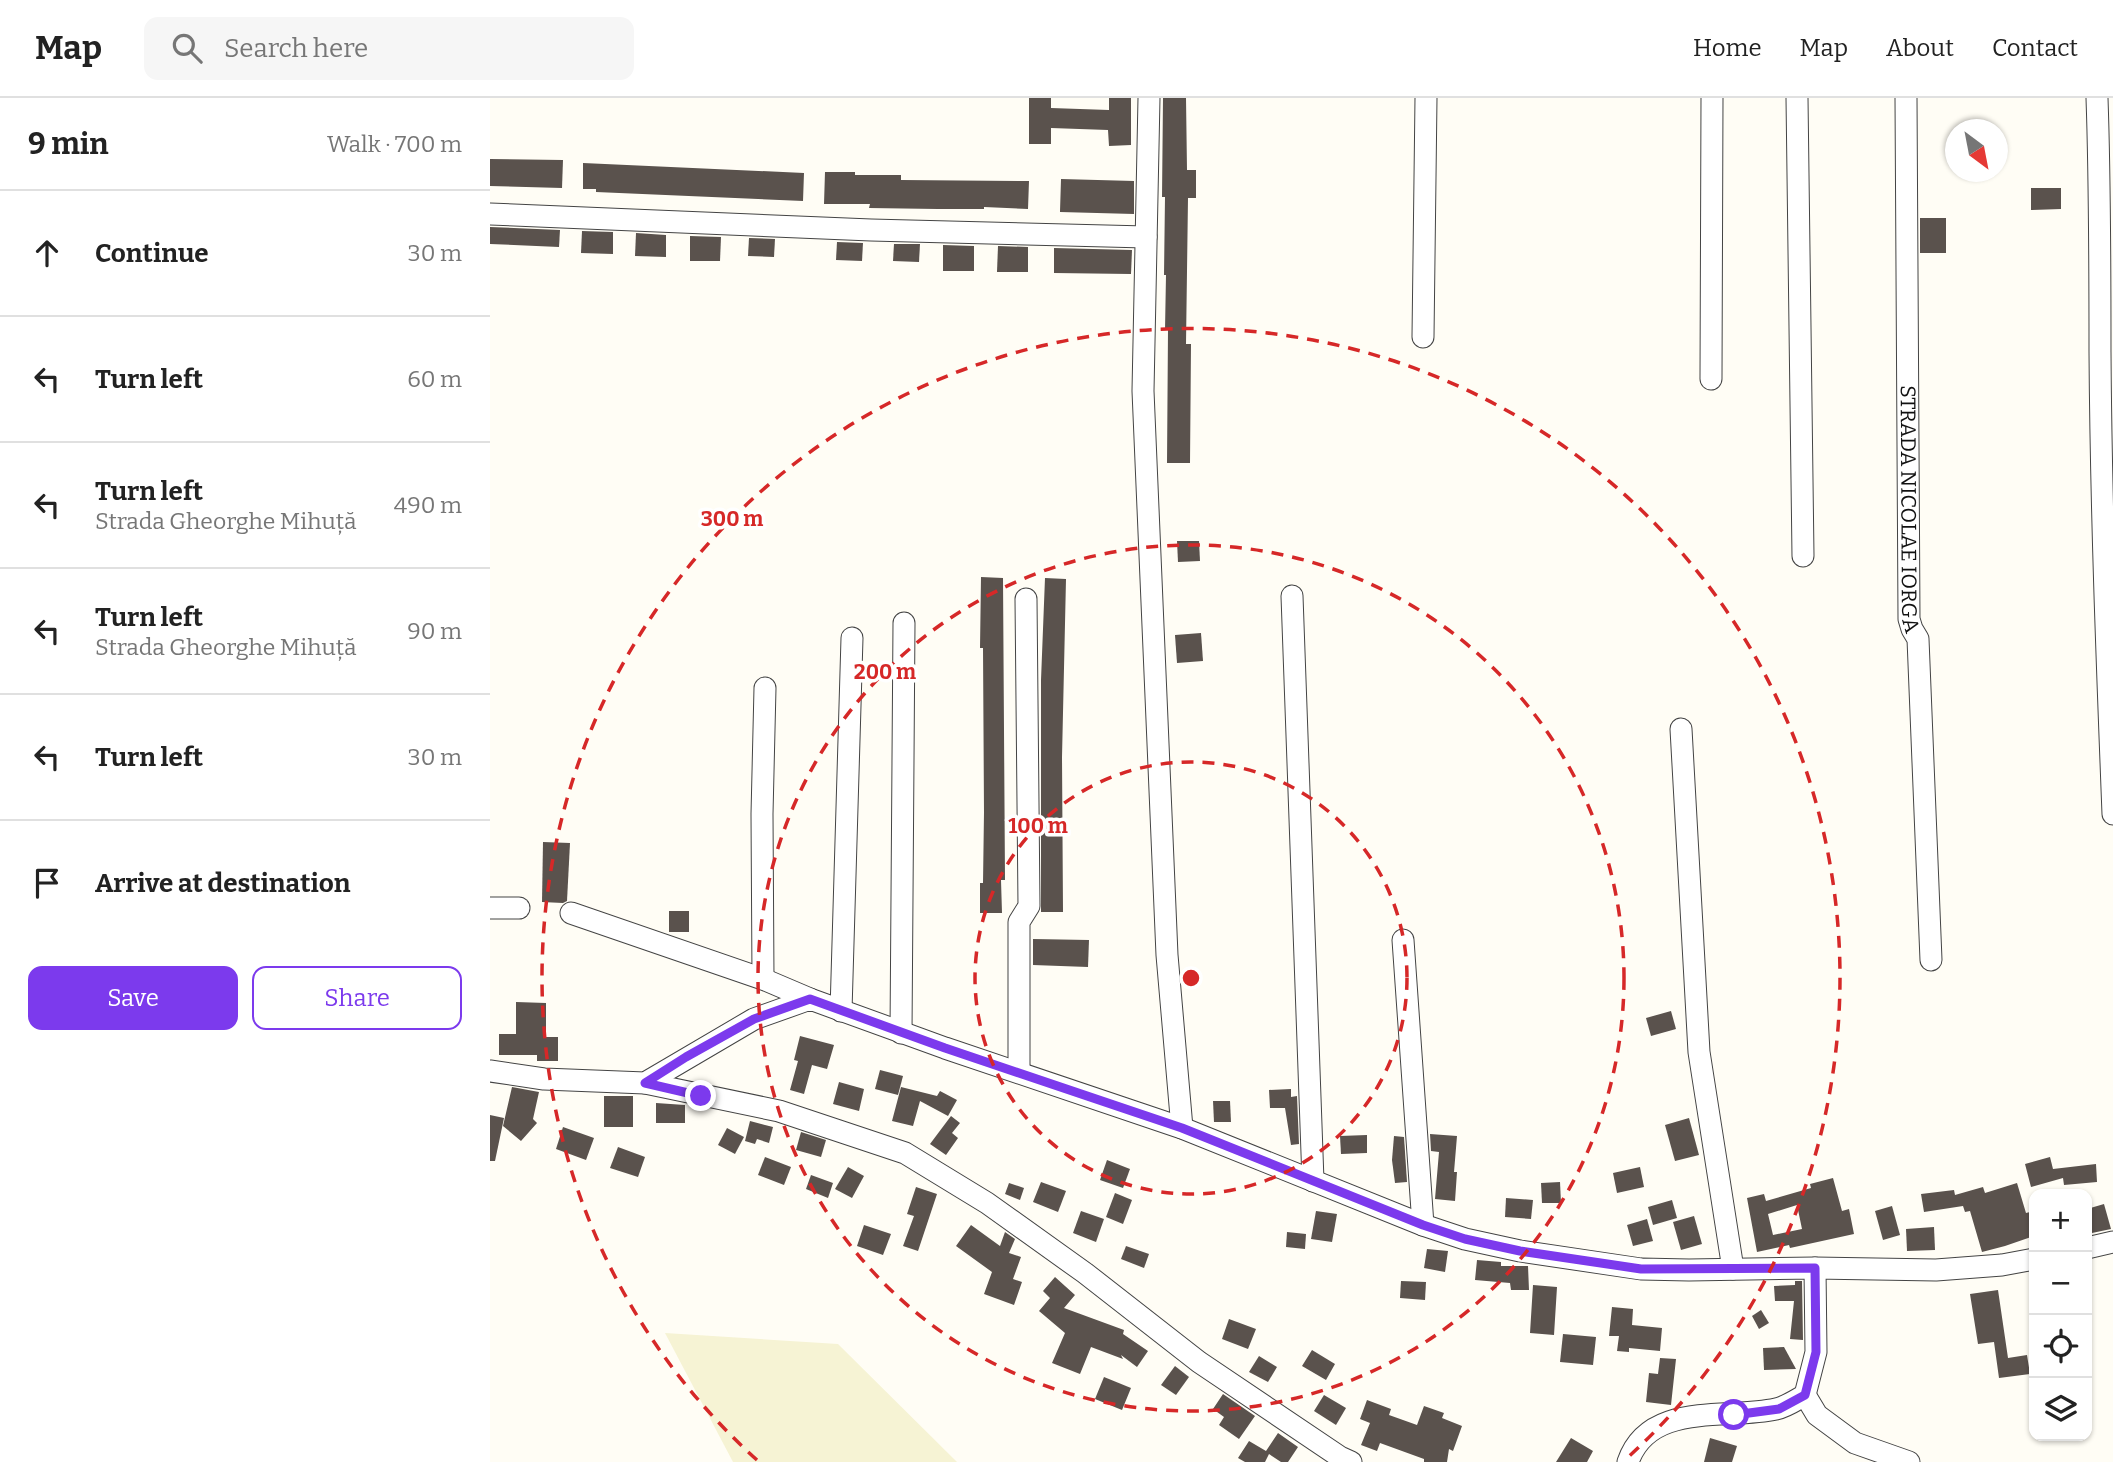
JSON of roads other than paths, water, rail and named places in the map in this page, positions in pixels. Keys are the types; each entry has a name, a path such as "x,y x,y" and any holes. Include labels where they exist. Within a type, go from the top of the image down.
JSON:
{"street":[{"path":"1149,98 1143,391 1168,969 1182,1128"},
{"path":"1423,337 1426,98"},
{"path":"1711,379 1713,98"},
{"path":"1797,98 1803,556"},
{"name":"STRADA NICOLAE IORGA","path":"1906,98 1909,619 1918,639 1931,960"},
{"path":"2097,98 2107,234 2113,814"},
{"path":"490,214 870,230 1146,237"},
{"path":"1292,596 1313,1181"},
{"path":"1019,1072 1019,922 1029,905 1026,599"},
{"path":"901,1033 904,623"},
{"path":"841,1011 852,638"},
{"path":"763,979 762,814 765,688"},
{"path":"1681,729 1699,1052 1733,1269"},
{"path":"490,908 519,908"},
{"path":"571,913 763,979 901,1033 1182,1128 1423,1225 1465,1239 1520,1251 1641,1269 1936,1270 2002,1265 2029,1260"},
{"path":"1403,940 1423,1225"},
{"path":"645,1083 754,1019 810,999"},
{"path":"490,1071 544,1079 645,1083 779,1111 905,1153 987,1203 1085,1273 1199,1362 1351,1462"},
{"path":"2092,1247 2113,1242"},
{"path":"1815,1268 1816,1352 1805,1395 1817,1415 1855,1443 1909,1462"},
{"path":"1628,1462 1632,1450 1646,1433 1661,1424 1683,1418 1779,1409 1805,1395"}]}
